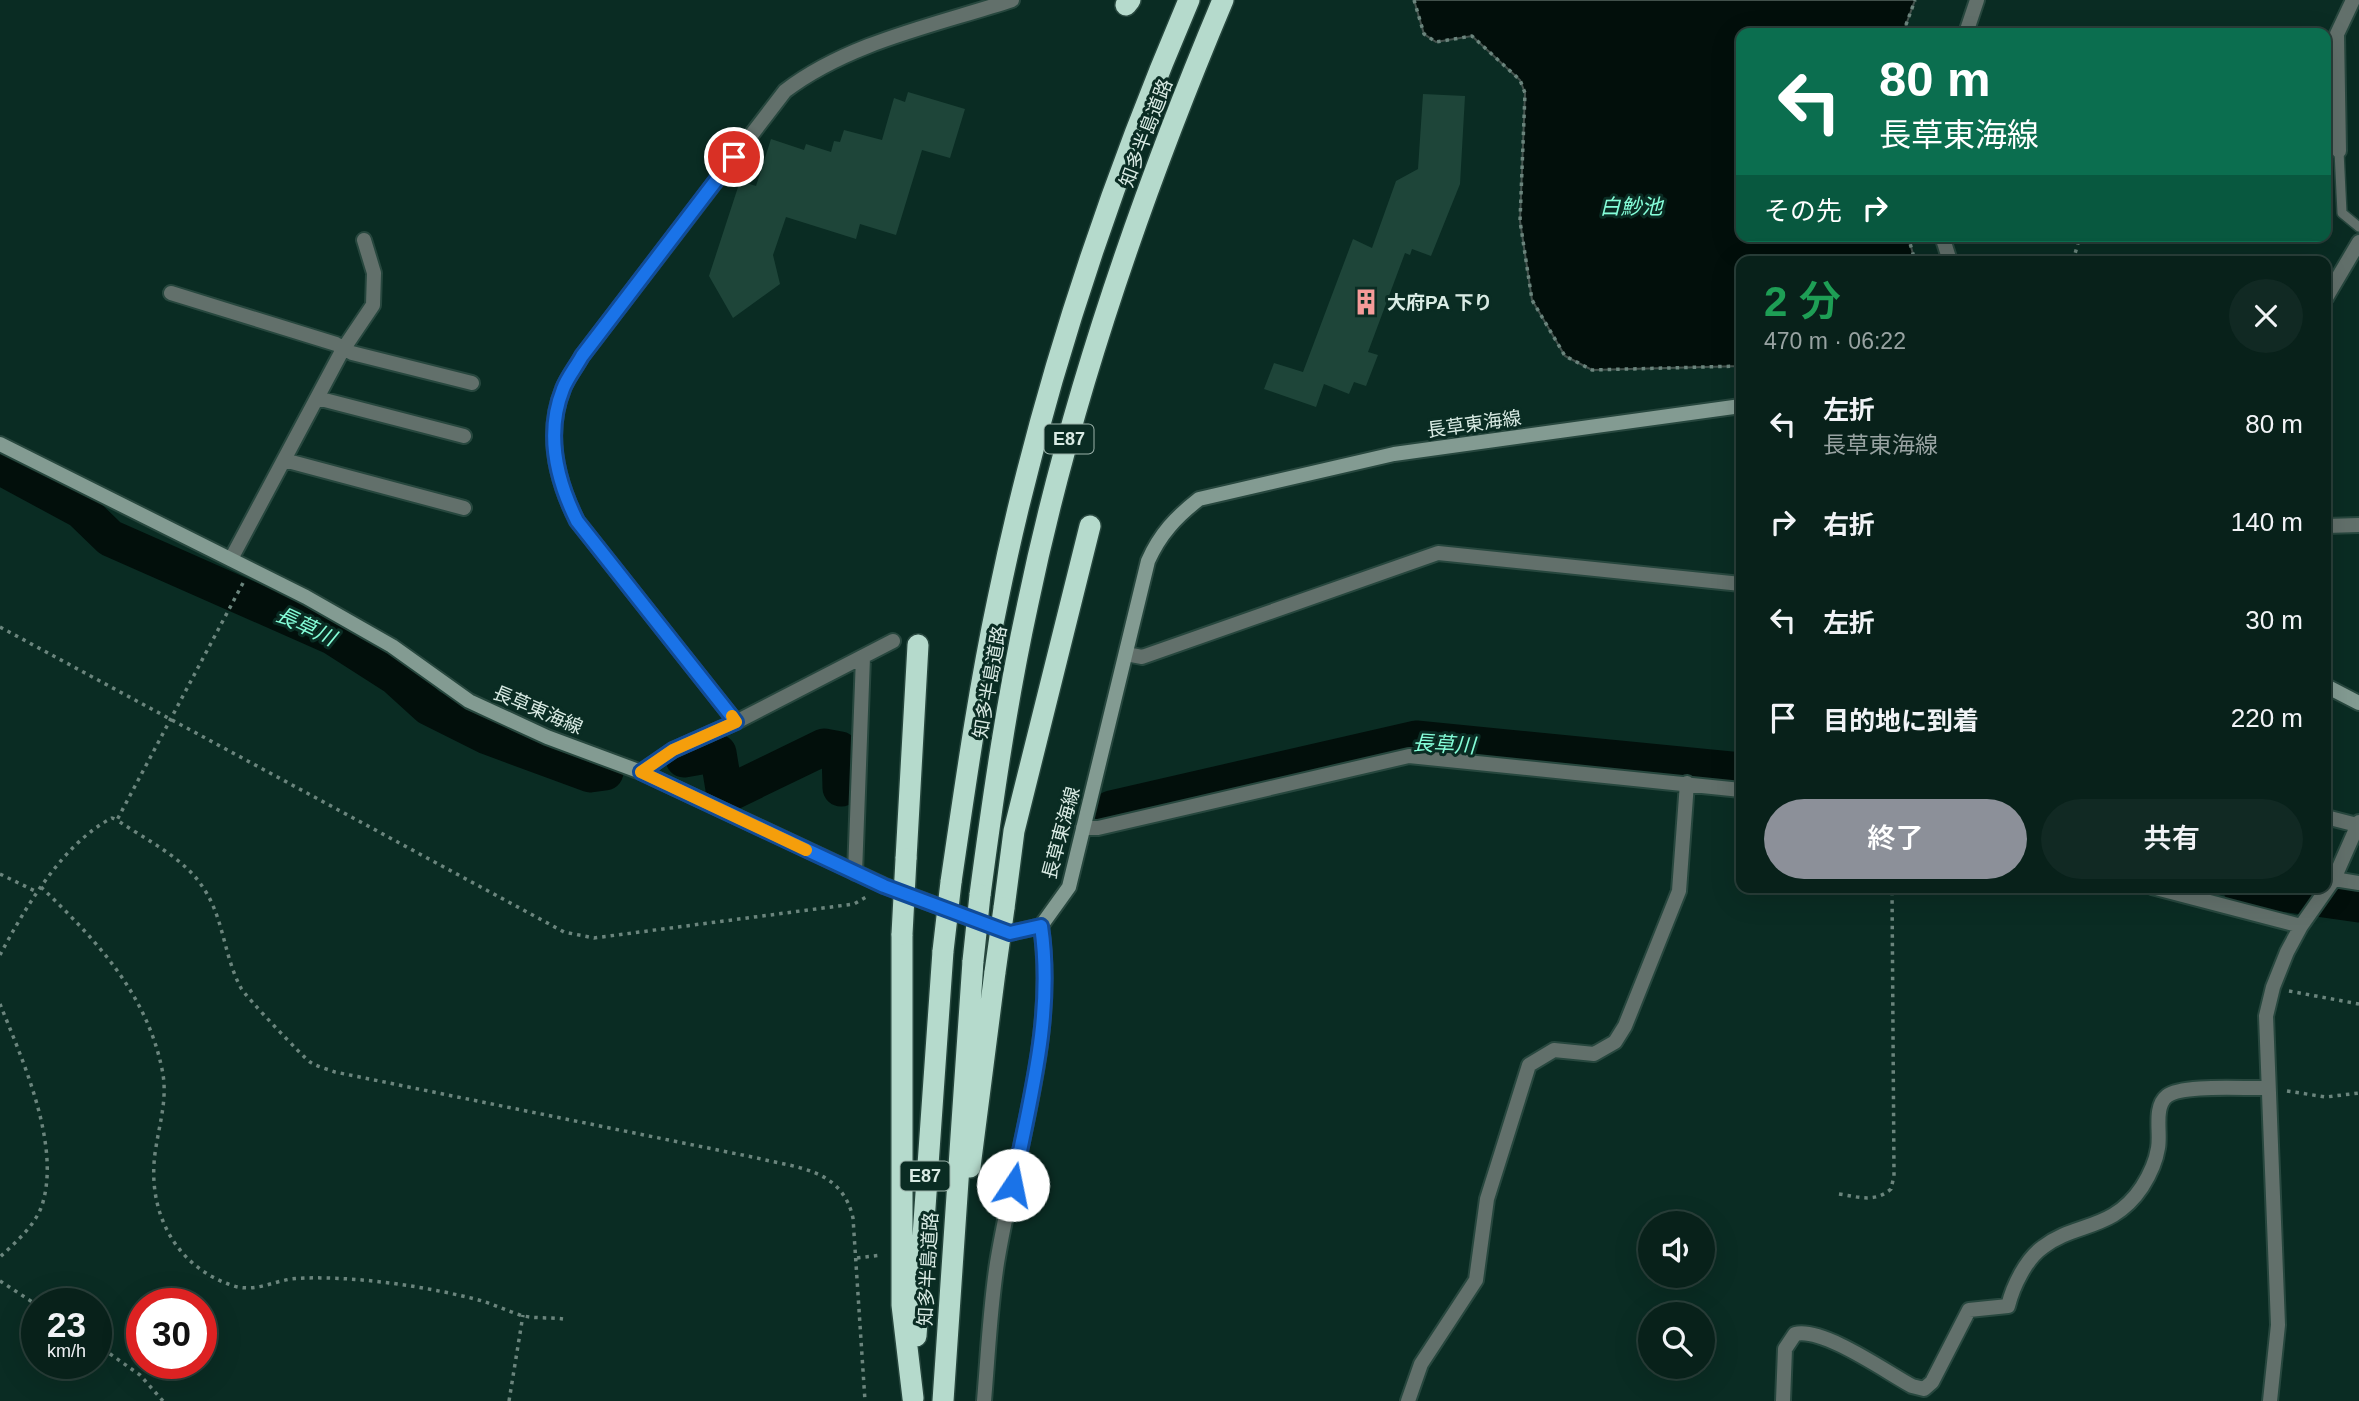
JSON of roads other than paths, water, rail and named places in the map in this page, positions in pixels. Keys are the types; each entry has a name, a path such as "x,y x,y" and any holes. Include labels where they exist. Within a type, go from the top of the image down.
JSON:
{"highway":[{"name":"知多半島道路","path":"913,1400 921,1226 943,951 978,704 1024,486 1088,269 1132,142 1189,0"},
{"name":"知多半島道路","path":"943,1401 973,961 980,895 1007,708 1028,602 1054,492 1118,277 1161,152 1223,0"},
{"path":"945,1363 1014,831 1090,526"},
{"path":"913,1400 902,1305 902,934 918,645"}],"main road":[{"name":"長草東海線","path":"0,444 231,559 392,646 469,701 547,737 641,772 884,886 1010,933 1041,926 1069,887 1149,561 1156,543 1177,516 1199,499 1394,454 1736,407"},
{"path":"2331,689 2359,703"}],"street":[{"path":"736,722 577,521 564,494 556,465 554,428 562,390 582,356 785,91 813,69 846,55 1012,0"},
{"path":"1968,28 1977,0"},
{"path":"2339,151 2337,34 2353,0"},
{"path":"231,559 344,348 373,305 374,273 364,240"},
{"path":"2331,290 2359,242"},
{"path":"171,293 344,348 352,353 472,383"},
{"path":"317,398 464,436"},
{"path":"284,460 464,508"},
{"path":"2331,526 2359,525"},
{"path":"1126,654 1142,657 1438,553 1736,583"},
{"path":"641,772 673,750 736,722 892,641"},
{"path":"855,873 863,657"},
{"path":"1083,828 1098,828 1409,756 1736,789"},
{"path":"1412,1399 1421,1364 1476,1280 1487,1199 1529,1065 1554,1050 1594,1055 1615,1042 1625,1026 1679,891 1687,783"},
{"path":"2331,818 2358,824 2331,882"},
{"path":"2333,879 2359,883"},
{"path":"2175,893 2301,926"},
{"path":"2270,1401 2278,1325 2266,1016 2273,987 2301,926 2323,893"},
{"path":"984,1401 997,1264 1044,1026 1047,966 1041,926"},
{"path":"1783,1401 1785,1349 1795,1334 1806,1332 1834,1343 1912,1386 1924,1389 1932,1382 1969,1310 2008,1306 2011,1293 2043,1247 2107,1220 2130,1201 2149,1174 2158,1148 2159,1113 2162,1102 2168,1095 2187,1091 2267,1088"}],"lane":[{"path":"2339,151 2342,213 2359,227"}],"water":[{"name":"白魦池","path":"1414,0 1915,0 1905,28 1736,28 1736,242 1910,242 1914,256 1736,256 1736,366 1592,370 1565,356 1532,300 1520,221 1525,93 1520,80 1472,36 1436,42 1424,34"}],"waterway":[{"name":"長草川","path":"7,470 81,510 110,538 332,636 396,677 429,707 487,736 590,774 605,772"},
{"name":"長草川","path":"1111,809 1416,739 1736,771"},
{"name":"長草川","path":"684,759 718,753 725,795 824,747 840,750 841,788"},
{"name":"長草川","path":"2283,893 2359,904"}],"place":[{"name":"大府PA 下り","path":"1366,302"}]}
